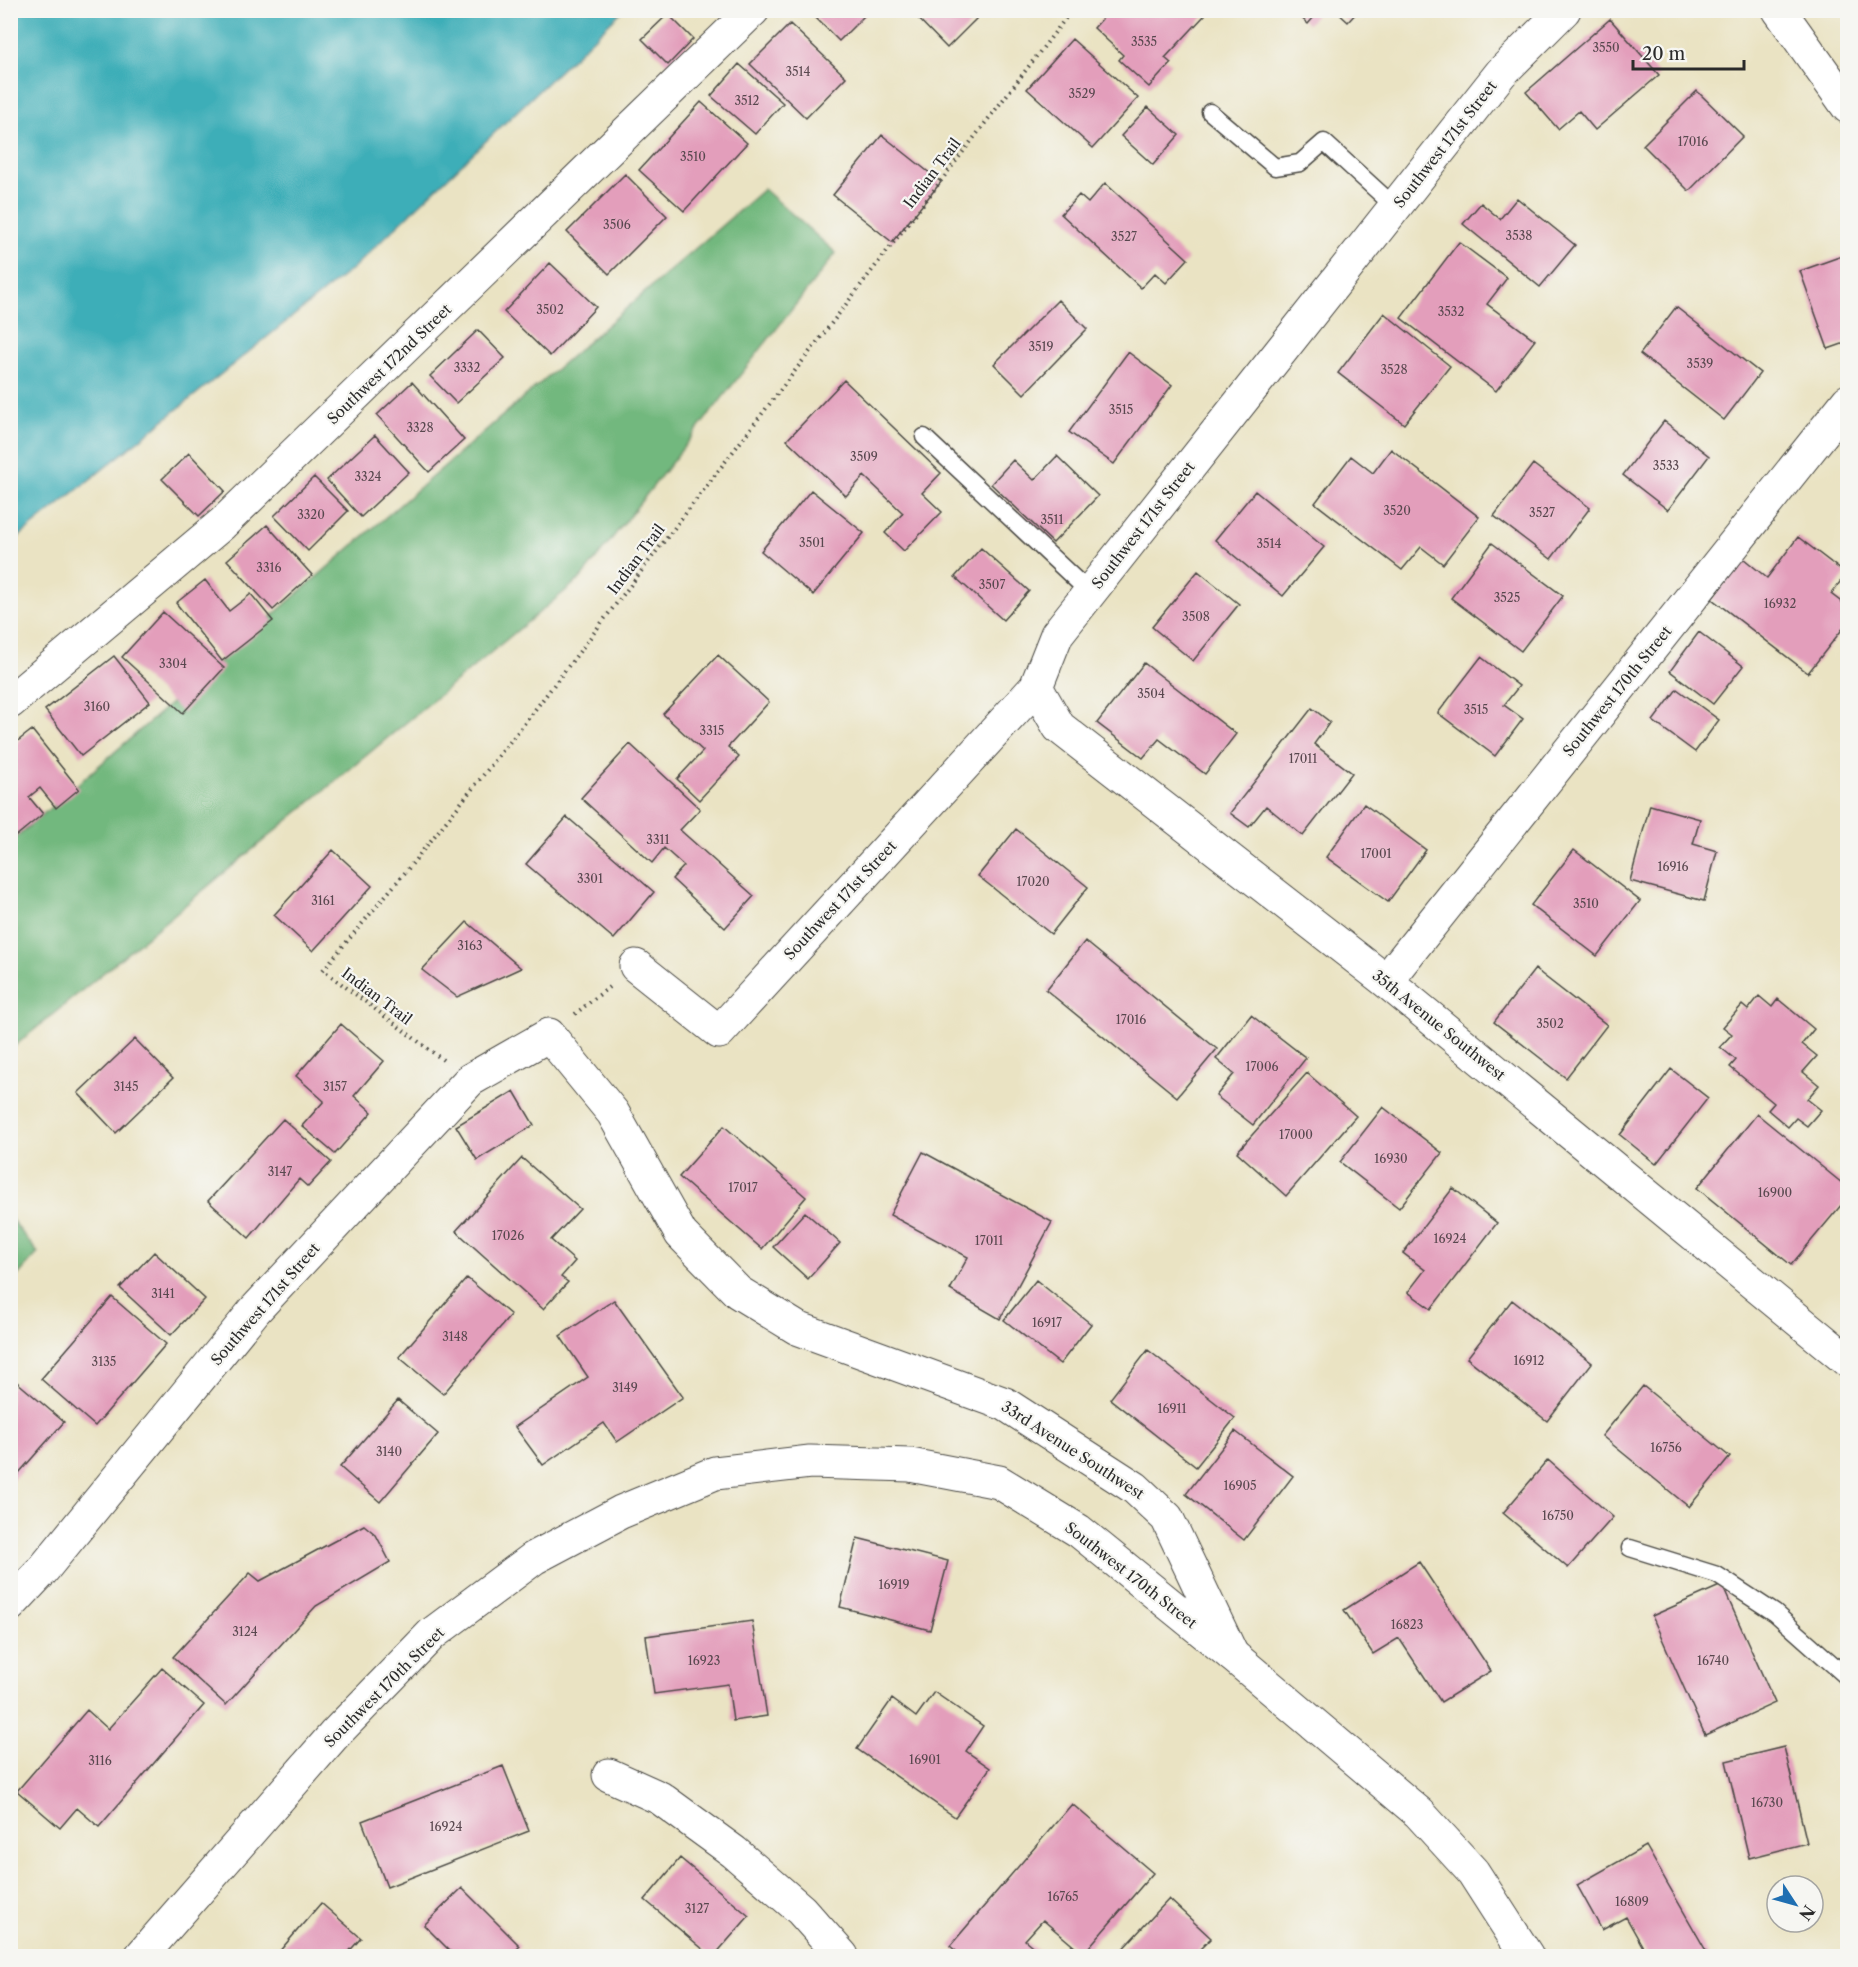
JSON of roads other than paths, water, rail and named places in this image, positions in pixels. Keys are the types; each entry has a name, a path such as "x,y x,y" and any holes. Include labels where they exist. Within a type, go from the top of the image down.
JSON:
{"street":[{"name":"Southwest 172nd Street","path":"10,702 222,524 753,10"},
{"name":"Southwest 171st Street","path":"636,966 719,1032 1036,687 1057,633 1501,73 1564,10"},
{"path":"1779,10 1848,107"},
{"name":"Southwest 170th Street","path":"1386,981 1848,401"},
{"name":"35th Avenue Southwest","path":"1036,687 1059,727 1386,981 1848,1361"},
{"name":"Southwest 171st Street","path":"10,1605 42,1571 255,1310 470,1080 549,1035"},
{"name":"33rd Avenue Southwest","path":"549,1035 613,1113 681,1234 738,1292 797,1328 1005,1404 1135,1488 1167,1518 1232,1655 1419,1813 1473,1872 1527,1956"},
{"name":"Southwest 170th Street","path":"141,1956 334,1735 432,1634 534,1558 621,1512 715,1473 810,1462 910,1465 999,1482 1079,1531 1232,1655"},
{"path":"609,1775 660,1798 734,1852 801,1910 842,1956"}],"lane":[{"path":"1210,112 1275,167 1300,164 1324,142 1395,207"},
{"path":"924,437 1089,592"},
{"path":"1630,1548 1717,1575 1775,1613 1848,1678"}],"water":[{"path":"11,10 622,11 353,268 11,543"}]}
